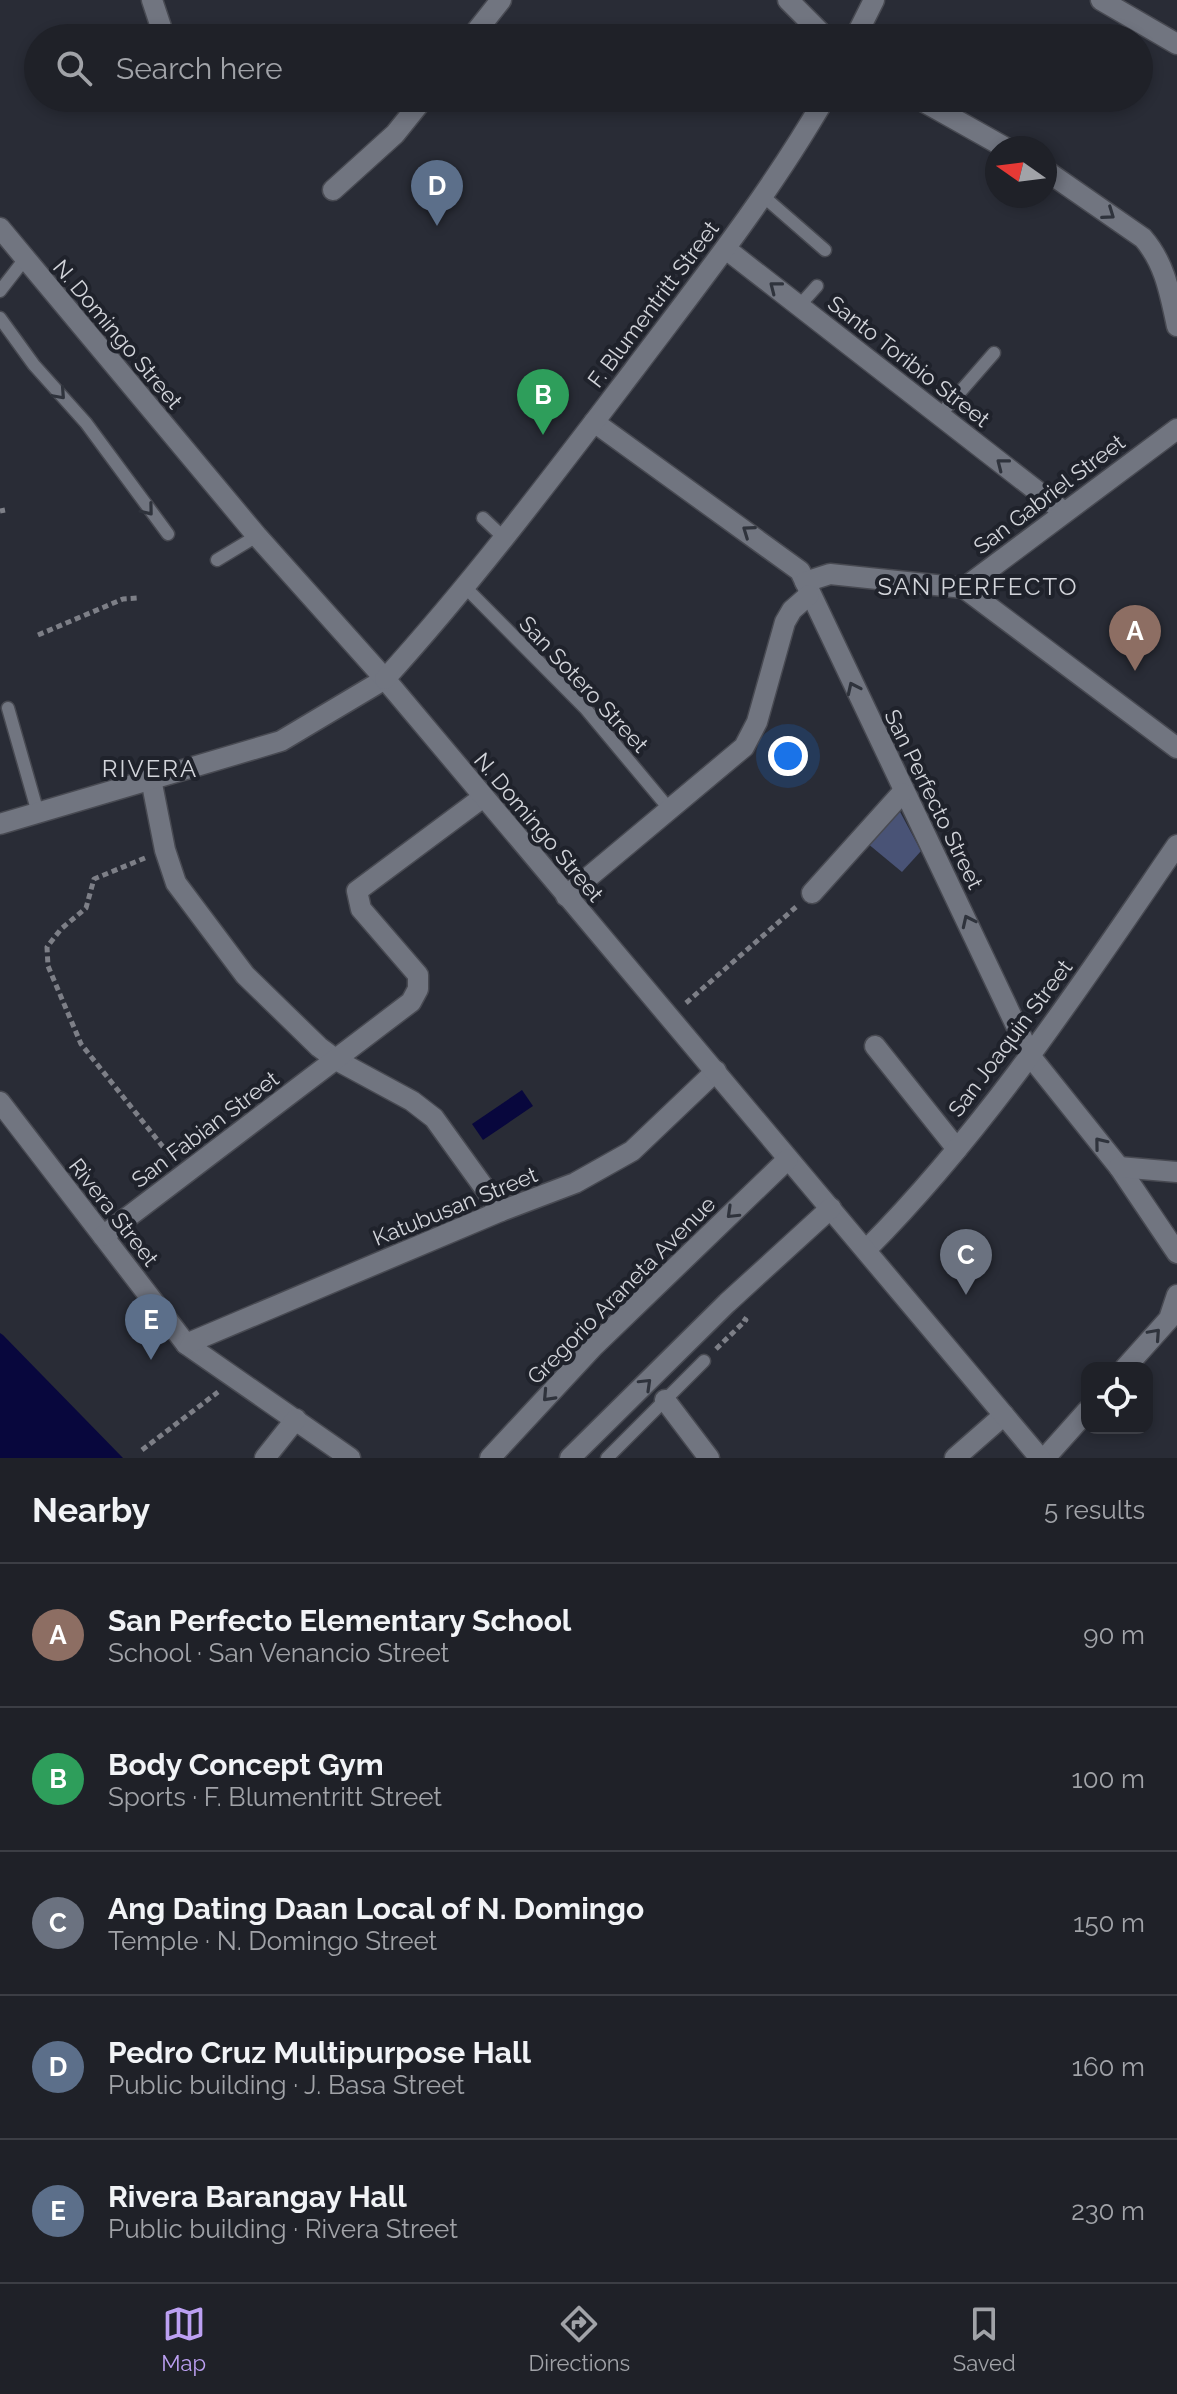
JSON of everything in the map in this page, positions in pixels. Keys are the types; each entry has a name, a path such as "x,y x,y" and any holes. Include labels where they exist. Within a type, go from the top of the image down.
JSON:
{"street":[{"path":"152,0 160,24"},
{"path":"482,24 501,0"},
{"path":"788,0 812,24"},
{"path":"862,24 874,0"},
{"path":"1101,0 1142,24"},
{"path":"1153,30 1177,44"},
{"path":"333,190 395,134 413,112"},
{"name":"F. Blumentritt Street","path":"0,824 281,741 385,679 465,587 726,249 816,112"},
{"path":"942,112 985,136"},
{"path":"1057,178 1143,238 1153,249 1160,262 1177,326"},
{"name":"N. Domingo Street","path":"0,228 257,536 385,679 482,798 1043,1458"},
{"name":"Santo Toribio Street","path":"726,249 1064,512"},
{"name":"San Perfecto Street","path":"594,422 793,563 902,793 962,908 1031,1057 1119,1167 1177,1253"},
{"name":"San Gabriel Street","path":"964,588 1177,429"},
{"path":"566,896 744,747 752,735 785,622 807,589 830,574 964,588 1177,748"},
{"path":"151,779 165,850 176,883 245,975 338,1061 412,1101 434,1118 501,1211"},
{"path":"812,893 902,793"},
{"name":"San Fabian Street","path":"103,1236 251,1121 338,1061 411,1002 418,989 418,975 361,909 357,891 482,798"},
{"name":"San Joaquin Street","path":"867,1249 915,1200 1031,1057 1177,845"},
{"path":"875,1046 957,1149"},
{"name":"Katubusan Street","path":"186,1344 501,1211 575,1183 632,1151 716,1071"},
{"name":"Rivera Street","path":"0,1102 186,1344 350,1458"},
{"name":"Gregorio Araneta Avenue","path":"490,1458 594,1346 788,1159"},
{"path":"1119,1167 1177,1172"},
{"path":"570,1458 727,1303 831,1208"},
{"path":"1130,1362 1169,1319 1176,1302"},
{"path":"665,1400 709,1458"},
{"path":"955,1458 1004,1415"},
{"path":"1043,1458 1081,1417"},
{"path":"265,1458 296,1419"}],"lane":[{"path":"763,196 825,250"},
{"path":"0,291 24,260"},
{"path":"799,306 817,286"},
{"path":"0,318 34,365 86,423 168,534"},
{"path":"940,415 994,353"},
{"path":"483,518 502,536"},
{"path":"217,560 257,536"},
{"name":"San Sotero Street","path":"465,587 585,708 671,811"},
{"path":"8,708 38,813"},
{"path":"607,1458 704,1361"}],"path":[{"path":"38,635 123,599 138,598"},
{"path":"165,850 94,879 86,908 61,929 47,947 48,966 81,1044 185,1175"},
{"path":"670,1017 812,893"},
{"path":"704,1361 746,1320"},
{"path":"142,1450 181,1416 238,1379"}],"shaded area":[{"path":"898,808 921,851 902,872 867,843"},
{"path":"522,1090 533,1106 483,1140 472,1124"},
{"path":"0,1333 3,1335 123,1458 0,1458"}],"place":[{"name":"Pedro Cruz Multipurpose Hall","path":"437,226"},
{"name":"Body Concept Gym","path":"543,435"},
{"name":"San Perfecto Elementary School","path":"1135,671"},
{"name":"Ang Dating Daan Local of N. Domingo","path":"966,1295"},
{"name":"Rivera Barangay Hall","path":"151,1360"}],"district":[{"name":"SAN PERFECTO","path":"978,587"},
{"name":"RIVERA","path":"150,769"}]}
